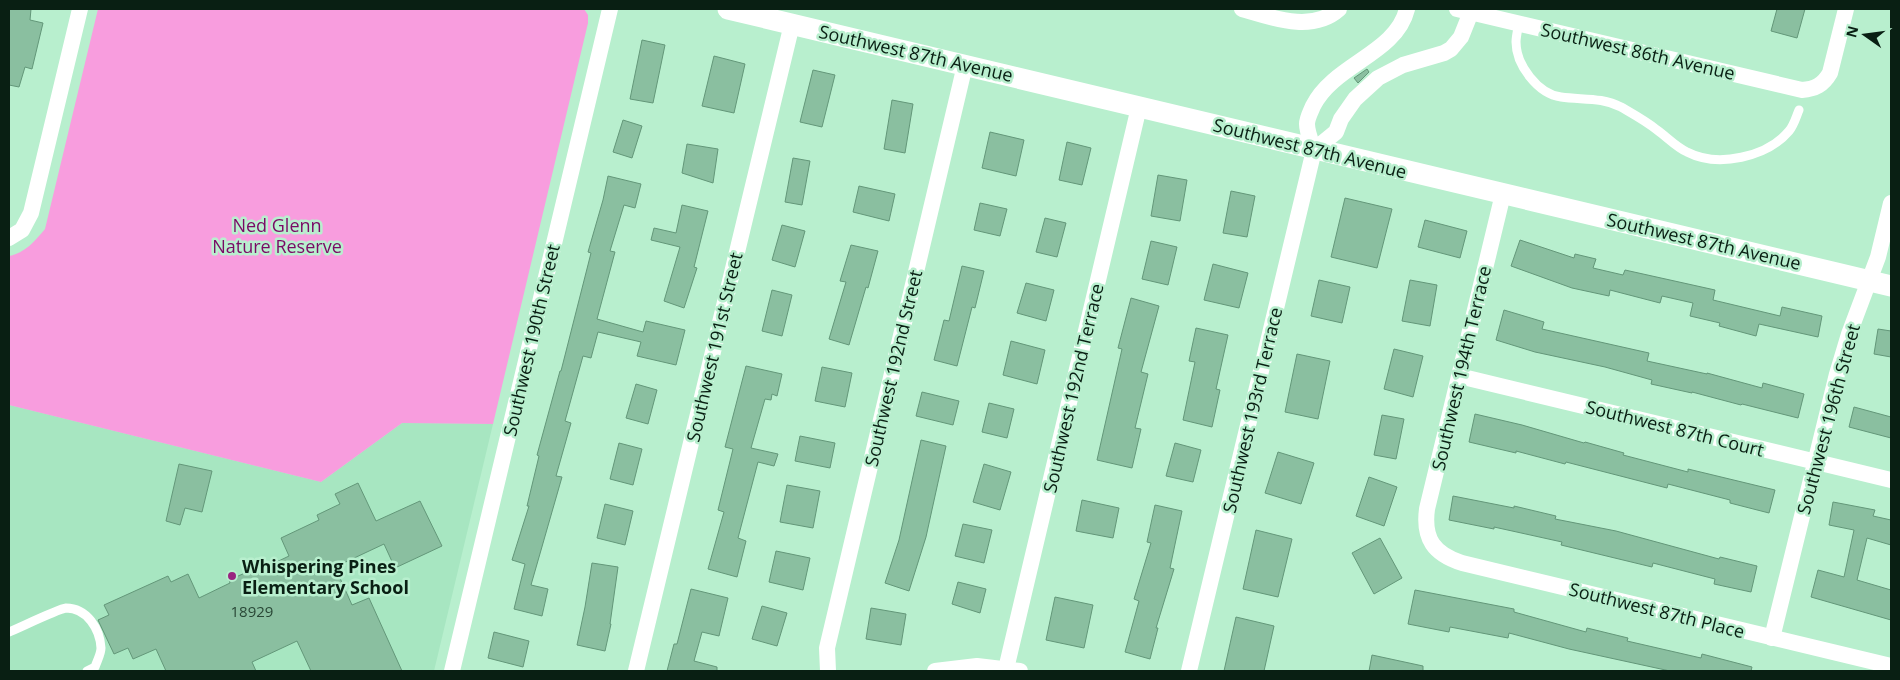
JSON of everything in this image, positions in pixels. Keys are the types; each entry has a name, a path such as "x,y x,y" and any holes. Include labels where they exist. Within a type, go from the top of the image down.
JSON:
{"street":[{"path":"9,238 22,230 31,213 80,9"},
{"name":"Southwest 190th Street","path":"452,671 610,9"},
{"name":"Southwest 87th Avenue","path":"728,9 1891,286"},
{"path":"1246,9 1282,20 1306,22 1326,18 1340,9"},
{"path":"1407,9 1403,20 1390,39 1335,79 1320,95 1306,122 1314,150 1336,132 1344,114 1355,99 1378,78 1394,69 1451,49 1461,37 1464,10"},
{"name":"Southwest 86th Avenue","path":"1464,10 1802,90 1825,82 1830,73 1846,9"},
{"name":"Southwest 191st Street","path":"636,671 792,24"},
{"path":"1380,46 1394,69"},
{"name":"Southwest 192nd Street","path":"828,671 827,648 965,65"},
{"path":"1335,79 1355,99"},
{"name":"Southwest 192nd Terrace","path":"1013,670 1140,107"},
{"name":"Southwest 193rd Terrace","path":"1189,671 1314,150"},
{"name":"Southwest 194th Terrace","path":"1430,541 1426,526 1427,509 1503,194"},
{"name":"Southwest 196th Street","path":"1772,638 1839,364 1878,257 1891,203"},
{"name":"Southwest 87th Court","path":"1459,376 1891,480"},
{"name":"Southwest 87th Place","path":"1430,541 1440,552 1462,563 1891,666"},
{"path":"935,671 977,666 1013,670"}],"lane":[{"path":"1519,23 1516,48 1529,76 1542,88 1559,97 1602,100 1620,106 1653,126 1679,148 1695,156 1724,159 1762,151 1773,145 1789,131 1799,110"},
{"path":"9,632 65,608 77,611 88,617 98,633 101,650 96,666 86,671"}],"shaded area":[{"name":"Whispering Pines Elementary School","path":"9,405 321,482 402,423 493,424 434,671 9,671"}],"green space":[{"name":"Ned Glenn Nature Reserve","path":"98,9 584,9 588,15 588,23 493,424 402,423 321,482 9,405 9,256 25,249 45,229"}],"building":[{"path":"9,9 31,9 30,20 43,23 32,69 25,67 19,87 9,85"},
{"path":"1777,9 1805,9 1797,38 1771,31"},
{"path":"642,40 665,45 653,103 630,99"},
{"path":"714,56 745,64 734,113 702,106"},
{"path":"1367,69 1369,72 1358,83 1354,78"},
{"path":"813,70 835,75 822,127 800,122"},
{"path":"892,100 913,104 905,153 884,149"},
{"path":"623,120 642,126 632,158 613,152"},
{"path":"990,132 1024,140 1016,176 982,168"},
{"path":"1067,142 1091,148 1082,185 1059,180"},
{"path":"687,144 718,149 713,183 682,173"},
{"path":"793,158 810,161 802,205 785,202"},
{"path":"1158,175 1187,180 1180,221 1151,216"},
{"path":"608,176 641,184 635,208 624,205 610,251 615,252 597,319 643,332 646,321 685,330 676,365 637,356 641,342 598,332 591,358 583,356 565,421 571,423 556,476 562,477 531,585 548,589 542,616 514,609 525,564 512,560 529,506 527,506 539,456 537,455 561,371 591,253 588,252"},
{"path":"859,186 895,194 889,221 853,212"},
{"path":"1231,191 1255,196 1247,237 1223,233"},
{"path":"1345,198 1392,209 1377,268 1331,257"},
{"path":"980,203 1007,209 1000,236 974,230"},
{"path":"682,205 708,211 694,267 697,268 684,308 664,301 680,247 651,240 654,228 676,233"},
{"path":"1045,218 1066,223 1057,257 1036,252"},
{"path":"1425,220 1467,231 1460,258 1418,247"},
{"path":"782,225 805,231 795,267 772,260"},
{"path":"1520,240 1574,258 1575,254 1596,259 1593,268 1623,275 1625,270 1715,290 1713,300 1780,316 1782,307 1822,316 1818,337 1759,324 1756,336 1719,326 1720,323 1690,316 1693,303 1662,296 1660,303 1610,290 1609,296 1572,288 1511,266"},
{"path":"1151,241 1177,247 1168,285 1142,279"},
{"path":"851,245 878,251 849,345 829,339 846,282 840,281"},
{"path":"1213,264 1248,273 1239,308 1204,300"},
{"path":"962,266 984,271 975,308 972,307 957,366 934,360 944,320 949,321"},
{"path":"1319,280 1350,287 1342,323 1311,316"},
{"path":"1410,280 1437,285 1430,326 1402,321"},
{"path":"1026,283 1054,290 1046,321 1017,313"},
{"path":"772,290 792,295 782,336 762,331"},
{"path":"1131,298 1159,306 1141,372 1148,374 1135,428 1141,429 1132,468 1097,460 1122,349 1118,348"},
{"path":"1504,310 1544,322 1542,329 1649,353 1647,361 1707,373 1762,388 1763,383 1804,394 1798,418 1651,384 1652,380 1605,367 1535,352 1496,340"},
{"path":"1196,328 1228,335 1216,389 1220,390 1212,427 1183,420 1195,362 1189,361"},
{"path":"1878,329 1891,331 1891,357 1874,354"},
{"path":"1011,341 1045,350 1037,384 1003,375"},
{"path":"1394,349 1423,356 1413,397 1384,389"},
{"path":"1297,354 1330,361 1318,419 1285,412"},
{"path":"746,366 782,374 777,396 772,394 771,400 765,399 751,448 778,454 774,466 758,462 738,538 746,541 737,577 708,569 724,512 718,510 733,449 725,447"},
{"path":"822,367 852,373 845,407 815,401"},
{"path":"636,384 657,390 648,424 626,418"},
{"path":"922,392 959,401 953,425 916,416"},
{"path":"989,403 1014,409 1007,438 982,432"},
{"path":"1854,407 1891,417 1891,438 1849,427"},
{"path":"1475,414 1585,442 1624,453 1623,455 1688,472 1688,469 1775,490 1769,513 1730,503 1730,500 1668,484 1667,488 1566,462 1565,464 1516,451 1516,453 1469,442"},
{"path":"1382,415 1404,419 1396,459 1374,455"},
{"path":"800,436 835,443 830,468 795,461"},
{"path":"921,440 946,446 926,537 909,591 885,583 899,540"},
{"path":"619,443 642,449 633,485 610,479"},
{"path":"1175,443 1201,450 1193,482 1166,476"},
{"path":"1278,452 1314,463 1301,504 1265,493"},
{"path":"179,464 212,471 202,512 185,508 180,525 166,521"},
{"path":"984,464 1011,472 1000,510 973,502"},
{"path":"1369,477 1397,487 1384,526 1356,516"},
{"path":"358,483 376,521 420,501 442,546 395,568 384,544 335,567 352,605 369,598 402,671 311,671 297,641 252,662 256,671 166,671 156,649 133,659 128,648 114,654 98,620 109,615 104,605 168,576 171,582 188,574 199,598 230,583 229,580 261,566 262,569 289,556 281,538 319,520 317,515 340,504 335,494"},
{"path":"787,485 820,491 813,528 780,522"},
{"path":"1453,496 1514,508 1514,506 1556,516 1555,519 1616,531 1719,559 1720,557 1757,566 1751,592 1714,584 1715,579 1653,563 1652,567 1561,545 1562,542 1494,527 1494,529 1449,520"},
{"path":"1082,500 1119,508 1113,538 1076,531"},
{"path":"1833,502 1875,510 1873,516 1891,520 1891,545 1867,538 1857,580 1891,590 1891,620 1811,597 1818,570 1844,577 1854,530 1829,525"},
{"path":"605,504 633,511 625,545 597,538"},
{"path":"1155,505 1182,511 1170,568 1174,569 1156,628 1158,628 1150,659 1125,652 1139,601 1134,599 1151,543 1147,542"},
{"path":"963,524 992,530 984,563 955,556"},
{"path":"1256,530 1292,539 1278,597 1243,589"},
{"path":"1380,538 1402,578 1374,594 1352,553"},
{"path":"776,551 810,558 803,590 769,582"},
{"path":"592,563 618,567 611,624 605,651 577,645"},
{"path":"958,582 986,589 980,613 952,604"},
{"path":"691,589 728,598 719,636 702,632 694,661 717,667 717,671 667,671 674,644 677,644"},
{"path":"1415,590 1514,609 1514,612 1586,632 1587,628 1628,638 1627,641 1701,658 1702,654 1752,667 1751,671 1670,671 1569,649 1509,633 1508,638 1450,627 1449,632 1408,624"},
{"path":"1055,597 1093,605 1084,648 1046,640"},
{"path":"762,606 787,613 777,646 752,639"},
{"path":"871,608 906,614 901,645 866,639"},
{"path":"1236,617 1274,626 1264,671 1224,671"},
{"path":"494,632 529,641 523,667 488,658"},
{"path":"1372,655 1423,666 1423,671 1369,671"}],"place":[{"name":"Whispering Pines Elementary School","path":"232,576"}]}
